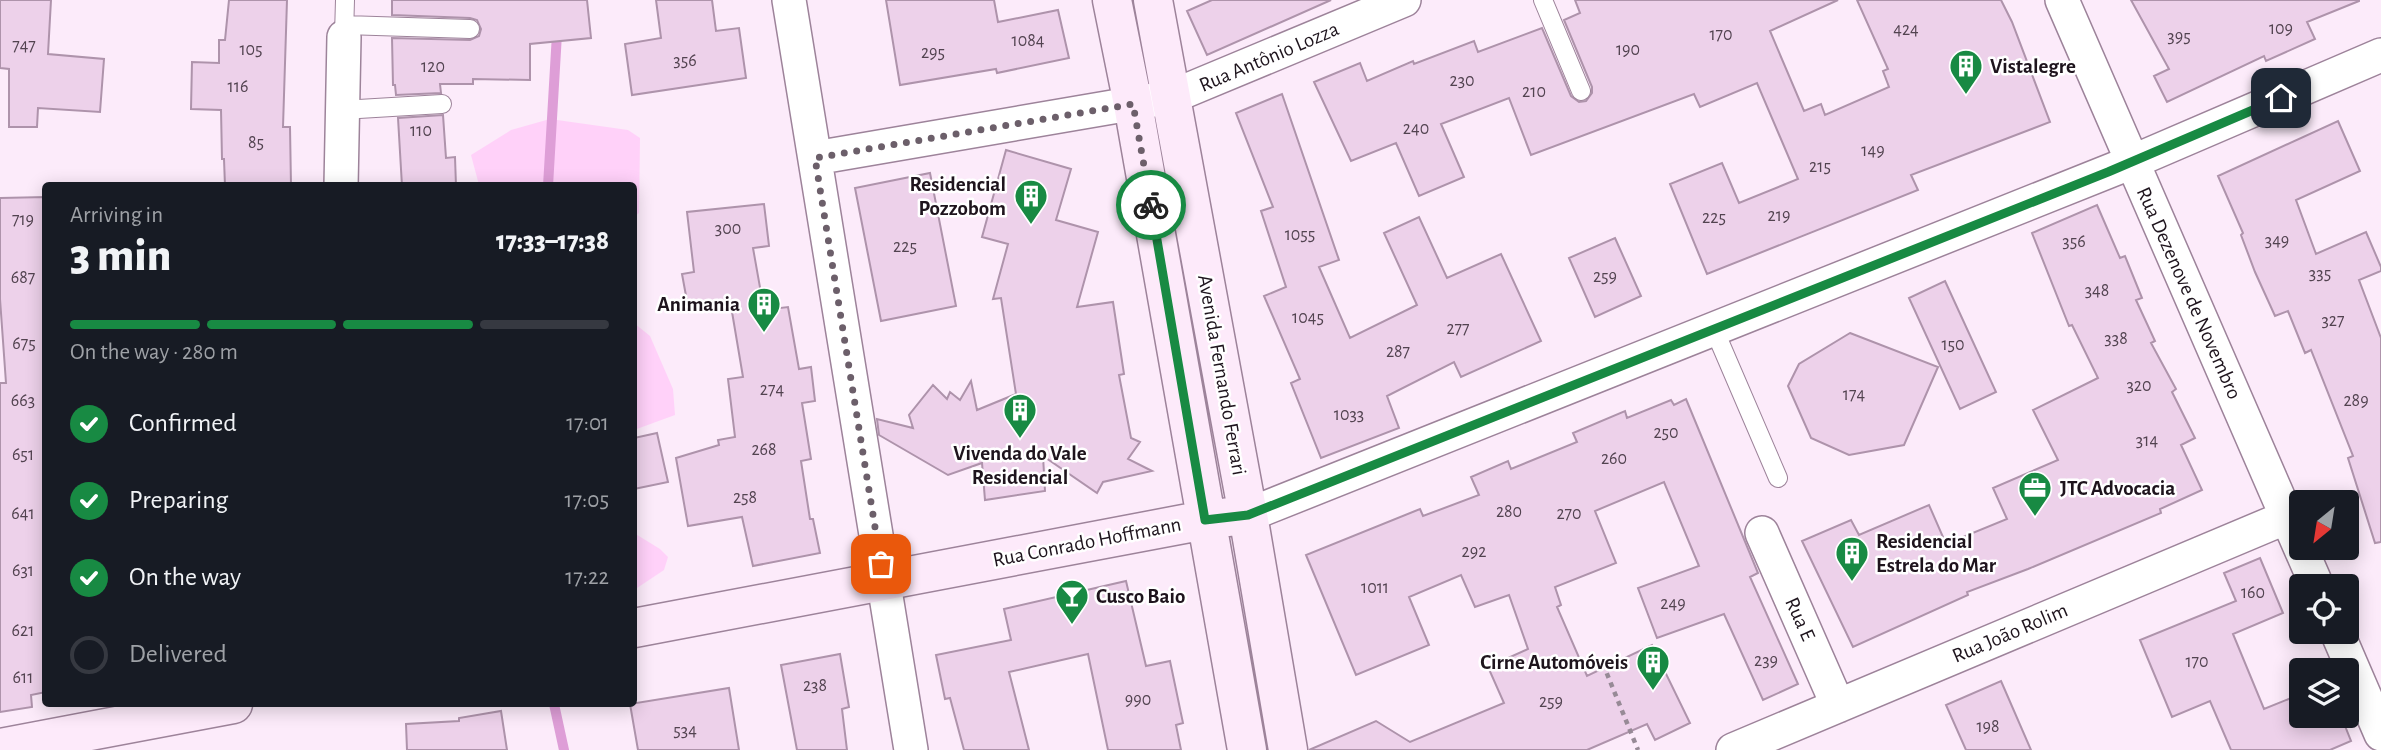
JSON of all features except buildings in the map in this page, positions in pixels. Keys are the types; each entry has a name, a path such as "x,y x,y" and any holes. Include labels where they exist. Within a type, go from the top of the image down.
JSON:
{"main road":[{"name":"Avenida Fernando Ferrari","path":"1112,0 1133,104 1247,750"},
{"name":"Avenida Fernando Ferrari","path":"1153,0 1248,515 1288,750"},
{"name":"Rua Conrado Hoffmann","path":"637,627 1205,520 1248,515"},
{"path":"0,748 217,707"}],"street":[{"path":"789,0 911,750"},
{"name":"Rua Antônio Lozza","path":"1133,104 1171,97 1404,0"},
{"name":"Rua Dezenove de Novembro","path":"2062,0 2312,574"},
{"path":"341,182 344,31"},
{"name":"Rua Conrado Hoffmann","path":"1248,515 2132,162 2381,55"},
{"path":"815,158 1133,104"},
{"name":"Rua João Rolim","path":"1733,750 2287,517"},
{"name":"Rua E","path":"1762,533 1838,706"},
{"path":"2342,644 2381,734"}],"lane":[{"path":"345,0 344,31 470,29"},
{"path":"1543,0 1581,91"},
{"path":"342,110 442,104"},
{"path":"1714,329 1778,478"}],"path":[{"path":"1603,664 1638,750"}],"shaded area":[{"path":"550,119 628,130 640,138 639,213 637,215 637,182 478,182 471,155 511,130"},
{"path":"637,325 650,336 673,389 675,415 637,429"},
{"path":"637,535 668,557 664,570 637,588"}],"waterway":[{"path":"548,182 559,0"},
{"path":"555,707 564,750"}],"way so far":[{"path":"881,564 815,158 1133,104 1151,205"}],"place":[{"name":"Vistalegre","path":"1966,96"},
{"name":"Residencial Pozzobom","path":"1031,226"},
{"name":"Animania","path":"764,334"},
{"name":"Vivenda do Vale Residencial","path":"1020,440"},
{"name":"JTC Advocacia","path":"2035,518"},
{"name":"Residencial Estrela do Mar","path":"1852,583"},
{"name":"Cusco Baio","path":"1072,626"},
{"name":"Cirne Automóveis","path":"1653,692"}],"route":[{"path":"1151,205 1205,520 1248,515 2108,172 2281,98"}]}
